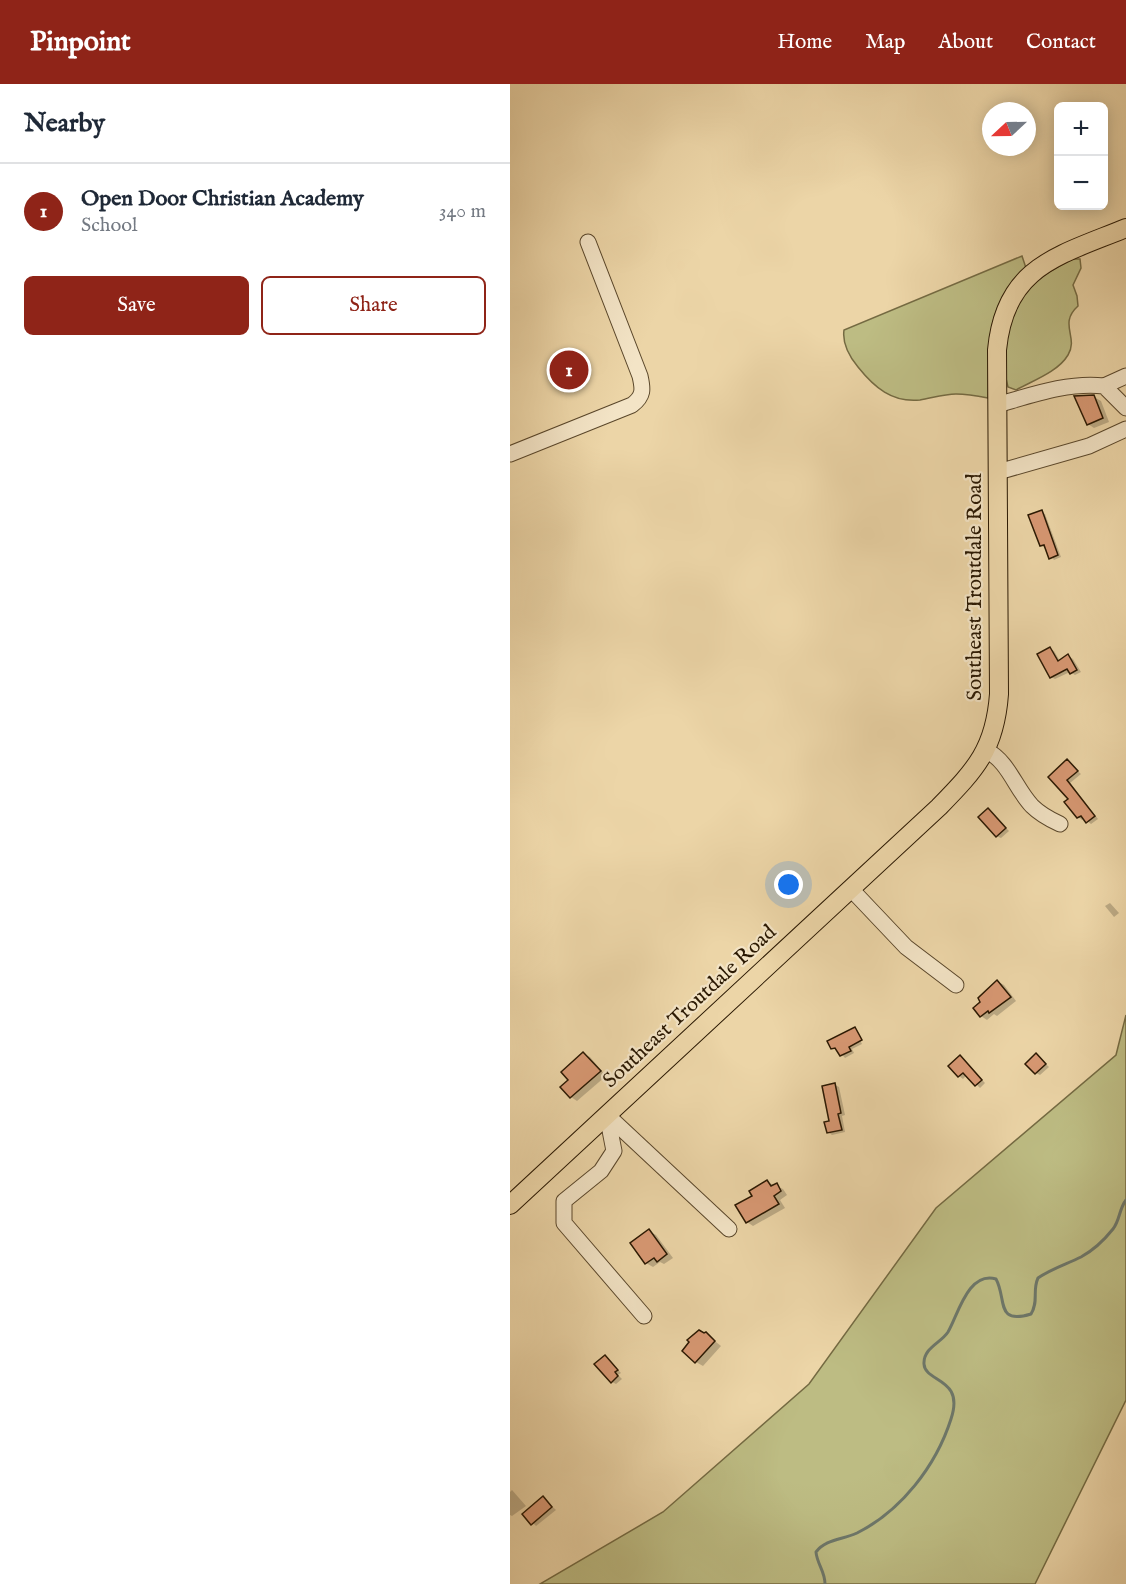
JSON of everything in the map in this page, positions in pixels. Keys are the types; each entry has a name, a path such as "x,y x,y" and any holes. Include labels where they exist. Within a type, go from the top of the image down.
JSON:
{"main road":[{"name":"Southeast Troutdale Road","path":"510,1205 851,889 950,795 979,762 995,725 999,694 997,350 999,328 1013,294 1025,279 1046,263 1126,228"}],"lane":[{"path":"510,454 632,405 640,398 643,390 640,376 588,242"},
{"path":"997,405 1054,389 1083,384 1104,386 1126,376"},
{"path":"1104,386 1126,408"},
{"path":"998,472 1089,446 1126,429"},
{"path":"986,750 1001,760 1031,805 1044,817 1060,824"},
{"path":"851,889 906,947 956,986"},
{"path":"608,1115 729,1229"},
{"path":"608,1115 614,1151 601,1171 564,1201 564,1223 644,1316"}],"shaded area":[{"path":"1022,256 1026,268 1012,282 1002,297 992,328 988,361 988,398 956,394 920,400 901,399 877,387 849,354 845,345 844,330"},
{"path":"1072,259 1080,259 1081,268 1073,285 1078,306 1070,319 1071,348 1068,355 1058,366 1037,379 1016,390 1008,387 1004,347 1015,309 1035,283"},
{"path":"1126,1015 1126,1400 1035,1584 540,1584 663,1512 809,1384 936,1208 1116,1055"}],"building":[{"path":"1094,395 1103,418 1087,425 1074,396"},
{"path":"1042,510 1058,555 1049,559 1044,545 1040,546 1028,515"},
{"path":"1050,647 1058,661 1068,654 1077,670 1070,674 1067,669 1050,678 1037,654"},
{"path":"1067,759 1078,771 1067,780 1095,816 1086,823 1081,816 1077,818 1064,802 1068,799 1048,777"},
{"path":"988,808 1006,828 996,837 978,817"},
{"path":"997,980 1011,997 980,1017 973,1008 980,1002 978,998"},
{"path":"855,1027 862,1040 849,1047 851,1051 840,1056 835,1048 831,1049 827,1041"},
{"path":"583,1052 601,1071 570,1098 560,1087 568,1080 561,1072"},
{"path":"1036,1053 1046,1064 1035,1074 1025,1064"},
{"path":"960,1055 982,1080 975,1086 963,1073 958,1077 948,1066"},
{"path":"835,1083 842,1130 827,1133 824,1122 829,1121 822,1086"},
{"path":"767,1180 771,1186 777,1183 781,1191 774,1196 779,1204 746,1223 735,1205 752,1196 749,1191"},
{"path":"649,1229 667,1254 657,1262 654,1258 645,1264 630,1243"},
{"path":"699,1330 706,1332 715,1341 695,1363 682,1351 689,1342 687,1340"},
{"path":"605,1355 618,1370 615,1372 618,1376 611,1383 594,1364"},
{"path":"543,1496 552,1507 531,1525 522,1514"}],"waterway":[{"path":"825,1584 816,1552 829,1542 857,1533 888,1513 915,1485 936,1454 951,1419 954,1405 953,1395 949,1388 926,1370 924,1358 948,1332 971,1288 986,1278 996,1279 1007,1313 1012,1316 1031,1314 1035,1305 1038,1278 1090,1252 1115,1226 1126,1200"}],"place":[{"name":"Open Door Christian Academy","path":"569,370"}]}
